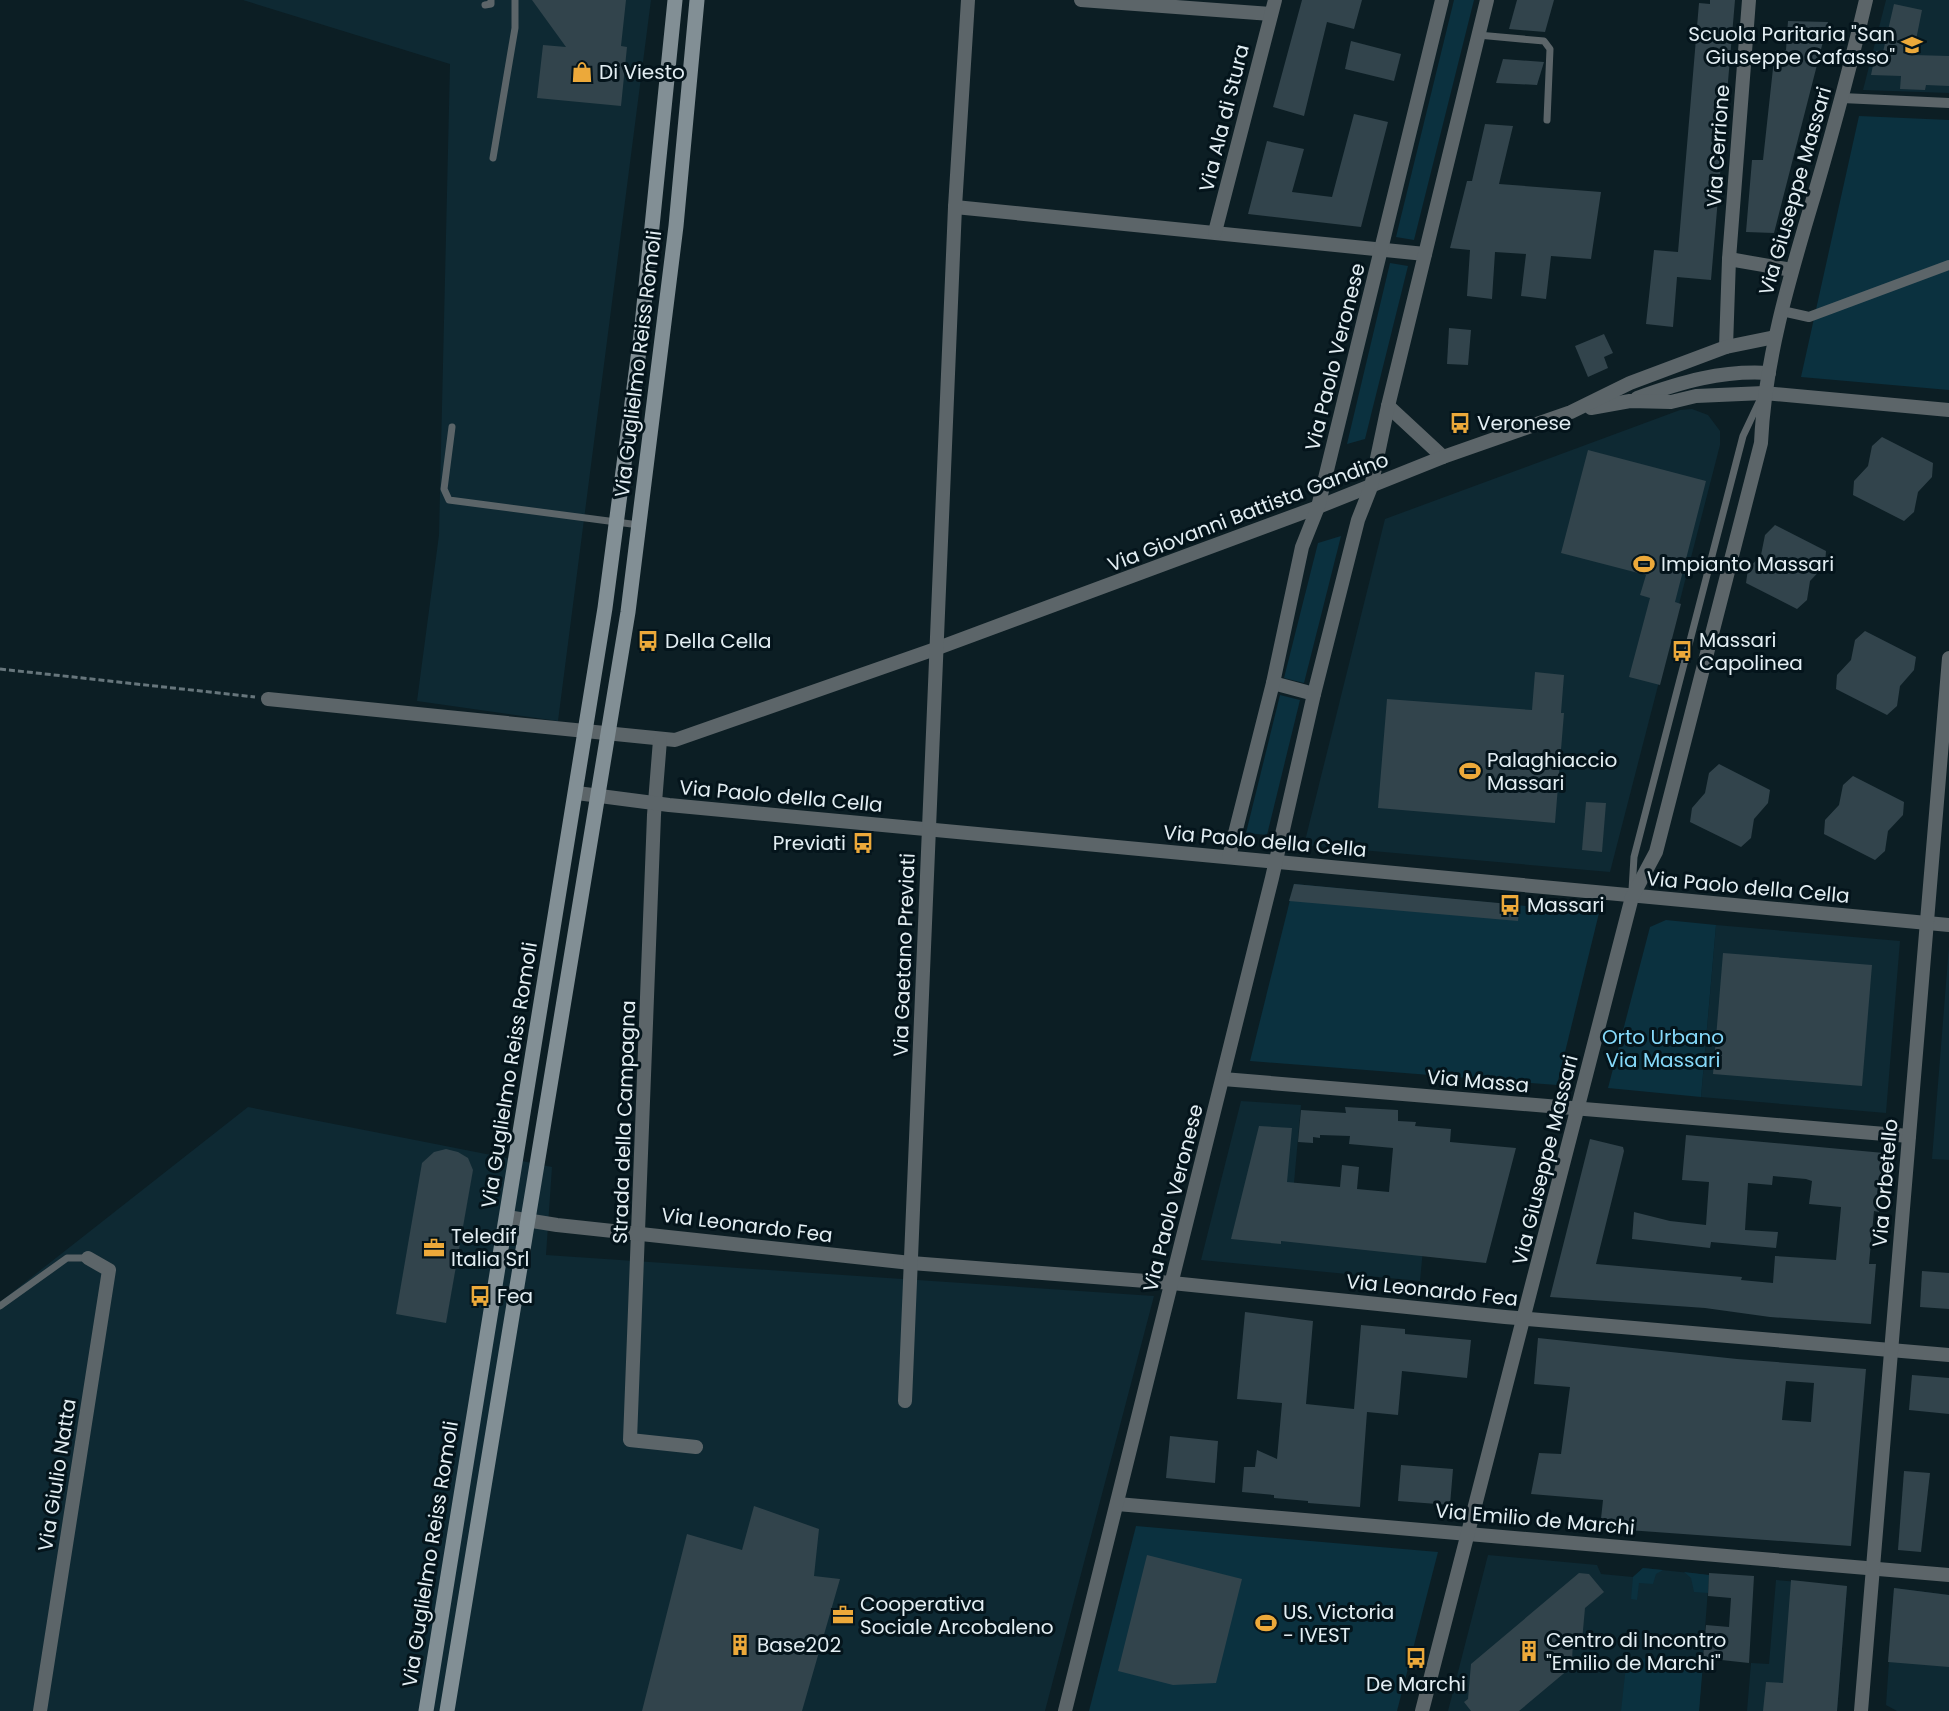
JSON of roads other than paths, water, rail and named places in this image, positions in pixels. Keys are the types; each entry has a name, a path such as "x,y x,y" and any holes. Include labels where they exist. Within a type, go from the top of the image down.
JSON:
{"main road":[{"name":"Via Guglielmo Reiss Romoli","path":"426,1711 587,729 617,522 653,235 675,0"},
{"name":"Via Guglielmo Reiss Romoli","path":"447,1711 609,732 639,525 676,226 697,0"}],"street":[{"path":"938,648 955,207 968,0"},
{"path":"1082,0 1271,14"},
{"name":"Via Ala di Stura","path":"1215,232 1275,0"},
{"name":"Via Paolo Veronese","path":"1229,857 1273,683 1302,547 1318,507 1442,0"},
{"name":"Via Paolo Veronese","path":"1065,1711 1223,1079 1314,694 1358,520 1371,487 1388,406 1487,0"},
{"name":"Via Cerrione","path":"1726,347 1729,259 1749,0"},
{"name":"Via Giuseppe Massari","path":"1422,1711 1467,1532 1525,1319 1632,897 1656,852 1761,443 1764,393 1775,337 1842,98 1866,0"},
{"path":"1842,98 1949,103"},
{"name":"Via Paolo Veronese","path":"955,207 1425,254"},
{"path":"1729,259 1792,270"},
{"path":"1782,311 1809,317 1949,265"},
{"name":"Via Giovanni Battista Gandino","path":"609,732 660,741 675,740 938,648 1318,507 1443,457 1571,412 1630,383 1726,347 1775,337"},
{"path":"1630,401 1701,378 1746,372 1769,373"},
{"name":"Via Giovanni Battista Gandino","path":"1571,412 1630,401 1671,402 1703,395 1764,393 1949,410"},
{"path":"1388,406 1443,457"},
{"name":"Via Gaetano Previati","path":"911,1263 928,829 938,648"},
{"name":"Via Orbetello","path":"1861,1711 1949,658"},
{"path":"1273,683 1314,694"},
{"path":"268,699 609,732"},
{"name":"Strada della Campagna","path":"660,741 654,803 640,1232 630,1440 696,1447"},
{"name":"Via Paolo della Cella","path":"577,793 654,803 1632,897 1949,925"},
{"name":"Via Massa","path":"1223,1079 1909,1136"},
{"name":"Via Leonardo Fea","path":"507,1217 911,1263 1172,1283 1525,1319 1949,1355"},
{"name":"Via Giulio Natta","path":"40,1711 109,1270 88,1258"},
{"path":"905,1401 911,1263"},
{"name":"Via Emilio de Marchi","path":"1117,1504 1467,1532 1949,1575"}],"lane":[{"path":"484,5 491,4 491,0"},
{"path":"493,158 515,28 515,0"},
{"path":"1478,35 1544,41 1550,49 1547,120"},
{"name":"Via Giuseppe Massari","path":"1632,897 1634,857 1692,629 1743,436 1764,393"},
{"path":"452,427 444,489 449,500 639,525"},
{"path":"0,1306 67,1258 88,1258"}],"place":[{"name":"Scuola Paritaria \"San Giuseppe Cafasso\"","path":"1912,45"},
{"name":"Di Viesto","path":"582,72"},
{"name":"Veronese","path":"1460,423"},
{"name":"Impianto Massari","path":"1644,564"},
{"name":"Della Cella","path":"648,641"},
{"name":"Massari Capolinea","path":"1682,651"},
{"name":"Palaghiaccio Massari","path":"1470,771"},
{"name":"Previati","path":"863,843"},
{"name":"Massari","path":"1510,905"},
{"name":"Teledif Italia Srl","path":"434,1248"},
{"name":"Fea","path":"480,1296"},
{"name":"Cooperativa Sociale Arcobaleno","path":"843,1615"},
{"name":"US. Victoria - IVEST","path":"1266,1623"},
{"name":"Base202","path":"740,1645"},
{"name":"Centro di Incontro \"Emilio de Marchi\"","path":"1529,1651"},
{"name":"De Marchi","path":"1416,1658"}],"park label":[{"name":"Orto Urbano Via Massari","path":"1663,1048"}]}
